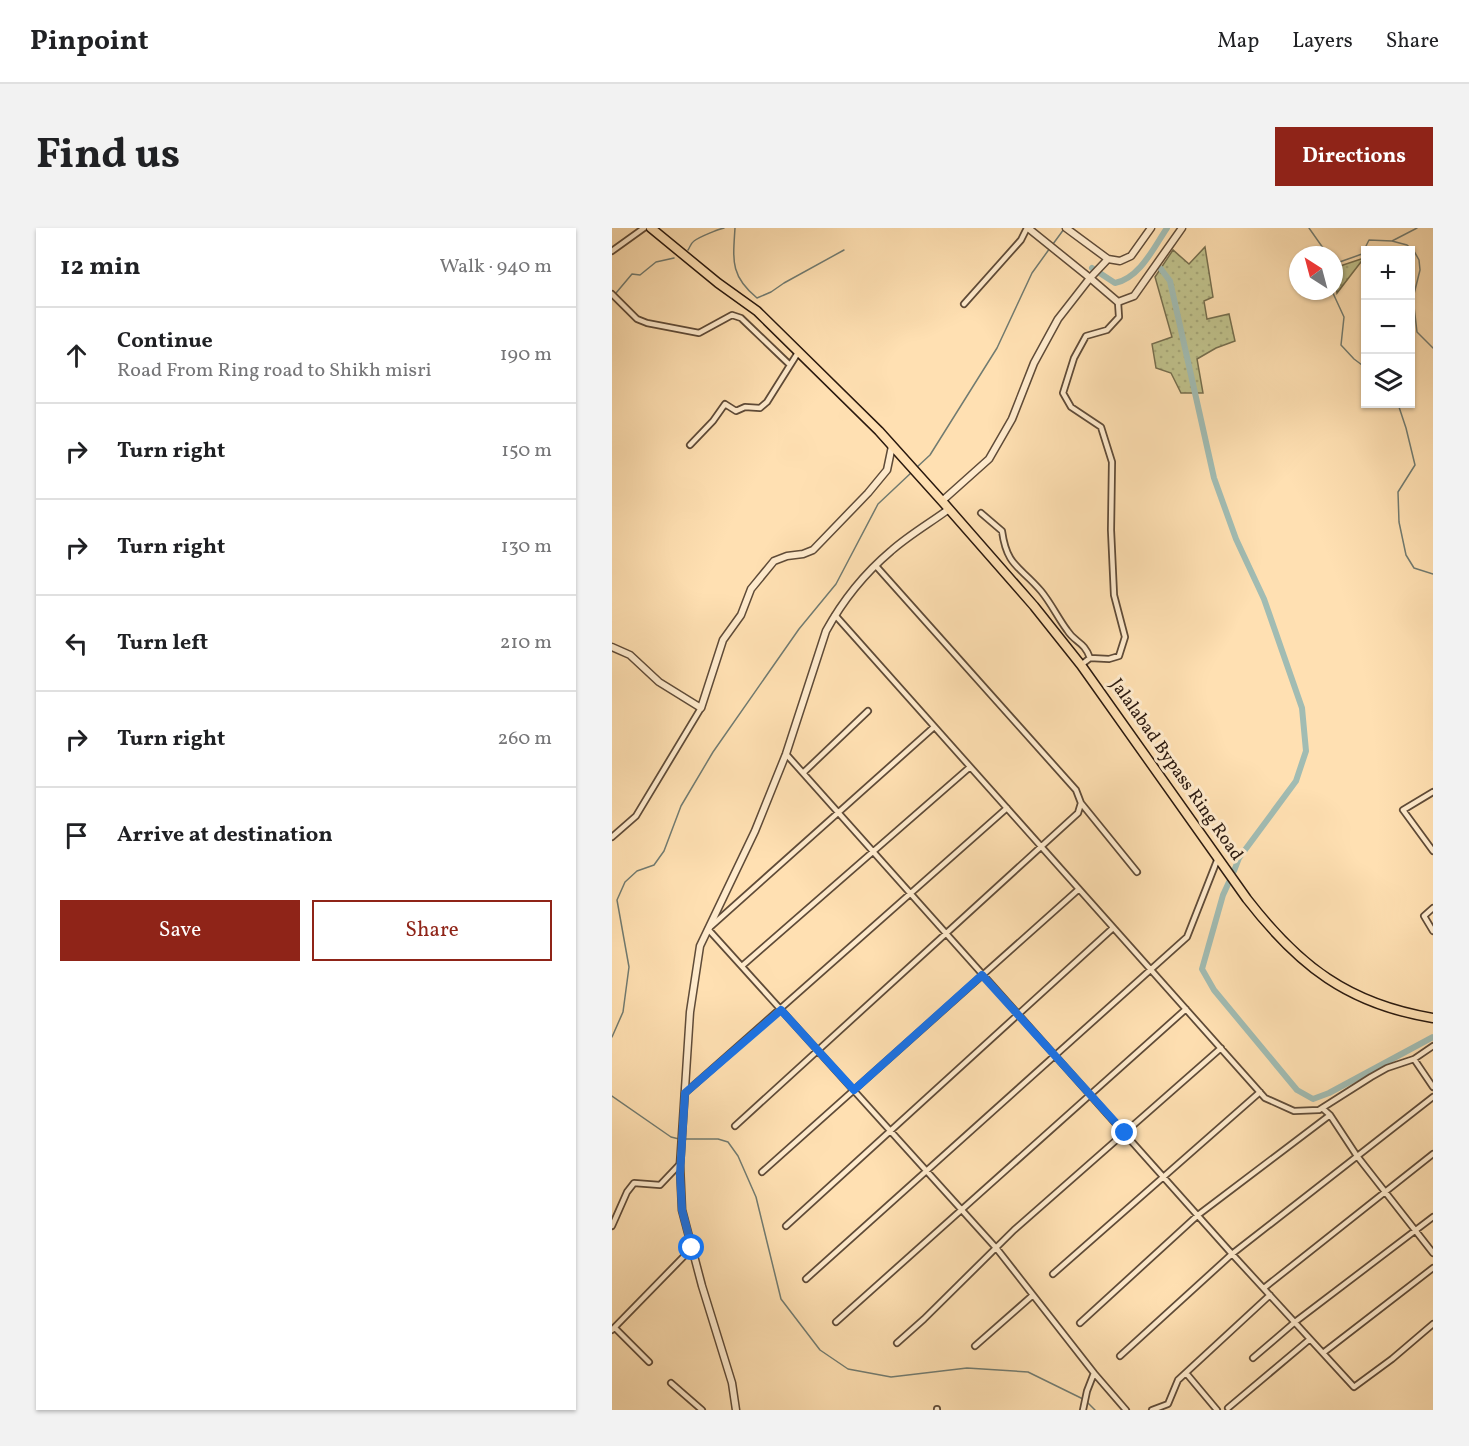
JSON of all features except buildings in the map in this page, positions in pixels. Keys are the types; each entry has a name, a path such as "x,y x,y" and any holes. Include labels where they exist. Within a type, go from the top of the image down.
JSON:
{"highway":[{"name":"Jalalabad Bypass Ring Road","path":"651,228 718,283 757,311 846,398 942,501 1034,606 1081,665 1269,928 1292,951 1328,980 1356,996 1375,1004 1433,1018"}],"street":[{"path":"612,251 644,228"},
{"path":"1066,228 1095,248 1106,261"},
{"path":"942,501 989,459 1012,419 1034,363 1058,319 1091,276 1106,261 1120,261 1131,256 1151,228"},
{"path":"1118,302 1134,296 1182,228"},
{"path":"964,304 1030,229 1091,276 1118,302 1119,317 1107,330 1086,336 1074,358 1063,393 1071,407 1101,427 1112,462 1111,530 1114,595 1125,637 1119,656 1109,659 1090,658 1081,665"},
{"path":"612,294 637,319 699,333 732,315 741,318 790,365"},
{"path":"690,445 713,421 725,404 736,411 745,407 760,408 767,402 799,351"},
{"path":"612,837 636,816 700,708 723,640 741,615 751,589 774,561 813,550 887,470 892,446"},
{"path":"735,1410 732,1383 682,1210 680,1156 684,1124 686,1061 700,946 755,831 786,754 826,631 835,615 855,587 891,551 949,510"},
{"path":"981,513 1002,531 1004,546 1011,562 1041,591 1068,632 1086,646 1090,658"},
{"path":"876,566 1076,790 1081,803 1137,872"},
{"path":"835,615 1265,1098 1294,1110 1319,1110 1387,1068 1414,1059 1433,1046"},
{"path":"612,647 630,655 659,682 700,708"},
{"path":"803,773 868,711"},
{"path":"708,929 934,727"},
{"path":"786,754 1232,1254 1354,1387 1392,1359 1433,1324"},
{"path":"742,966 970,767"},
{"path":"1433,792 1403,810 1433,851"},
{"path":"735,1126 1078,813 1081,803"},
{"path":"685,1093 1007,808"},
{"path":"806,1279 1187,938 1218,858"},
{"path":"762,1172 1079,889"},
{"path":"1433,908 1424,916 1433,931"},
{"path":"786,1226 1113,928"},
{"path":"708,929 996,1249 1126,1410"},
{"path":"836,1322 1185,1009"},
{"path":"897,1343 1014,1230 1221,1048"},
{"path":"1414,1059 1433,1087"},
{"path":"1053,1274 1260,1092"},
{"path":"1120,1356 1232,1254 1433,1097"},
{"path":"1322,1108 1330,1115 1357,1156 1433,1253"},
{"path":"1080,1323 1198,1215 1330,1115"},
{"path":"1264,1288 1433,1154"},
{"path":"612,1226 627,1192 634,1183 660,1185 680,1165"},
{"path":"1253,1358 1295,1322 1433,1217"},
{"path":"649,1362 614,1329 692,1248"},
{"path":"1323,1353 1433,1268"},
{"path":"975,1346 1033,1295"},
{"path":"1152,1410 1168,1404 1178,1380 1270,1295"},
{"path":"1228,1408 1310,1339"},
{"path":"1186,1372 1217,1410"},
{"path":"1083,1410 1094,1373"},
{"path":"671,1383 702,1410"}],"green space":[{"path":"1205,247 1213,297 1204,301 1207,319 1229,314 1235,341 1216,348 1197,359 1203,393 1181,393 1171,373 1156,368 1152,344 1172,337 1155,277 1173,250 1189,264"},
{"path":"1361,259 1343,285 1343,265"}],"waterway":[{"path":"688,250 697,239 724,228"},
{"path":"735,228 735,267 742,282 757,298 844,250"},
{"path":"1092,268 1115,283 1124,280 1146,261 1167,228"},
{"path":"1309,228 1322,246"},
{"path":"1343,261 1362,254 1369,240 1392,241 1417,228"},
{"path":"1053,244 1064,229"},
{"path":"1392,241 1407,245 1419,260 1420,270 1413,298 1417,332 1433,348"},
{"path":"916,468 930,455 997,348 1032,273 1050,248"},
{"path":"616,293 632,274 640,275 656,262 674,258"},
{"path":"1161,269 1170,281 1214,478 1236,539 1264,599 1302,708 1306,751 1296,781 1239,858 1234,871"},
{"path":"1336,300 1344,317 1341,345 1361,364"},
{"path":"1399,408 1415,465 1398,492 1399,522 1406,555 1414,568 1433,574"},
{"path":"612,1037 623,1012 629,967 617,900 625,882 637,871 654,865 664,851 681,806 713,752 799,629 836,584 878,504 912,472"},
{"path":"1229,882 1223,895 1202,969 1214,990 1297,1090 1313,1099 1329,1093 1433,1037"},
{"path":"612,1096 671,1137 679,1139"},
{"path":"684,1139 718,1139 728,1142 738,1156 756,1197 781,1299 820,1350 848,1369 891,1377 967,1368 1028,1372 1083,1399"},
{"path":"1087,1402 1095,1410"}],"route":[{"path":"692,1248 682,1210 680,1174 685,1093 781,1010 854,1090 982,975 1125,1133"}]}
